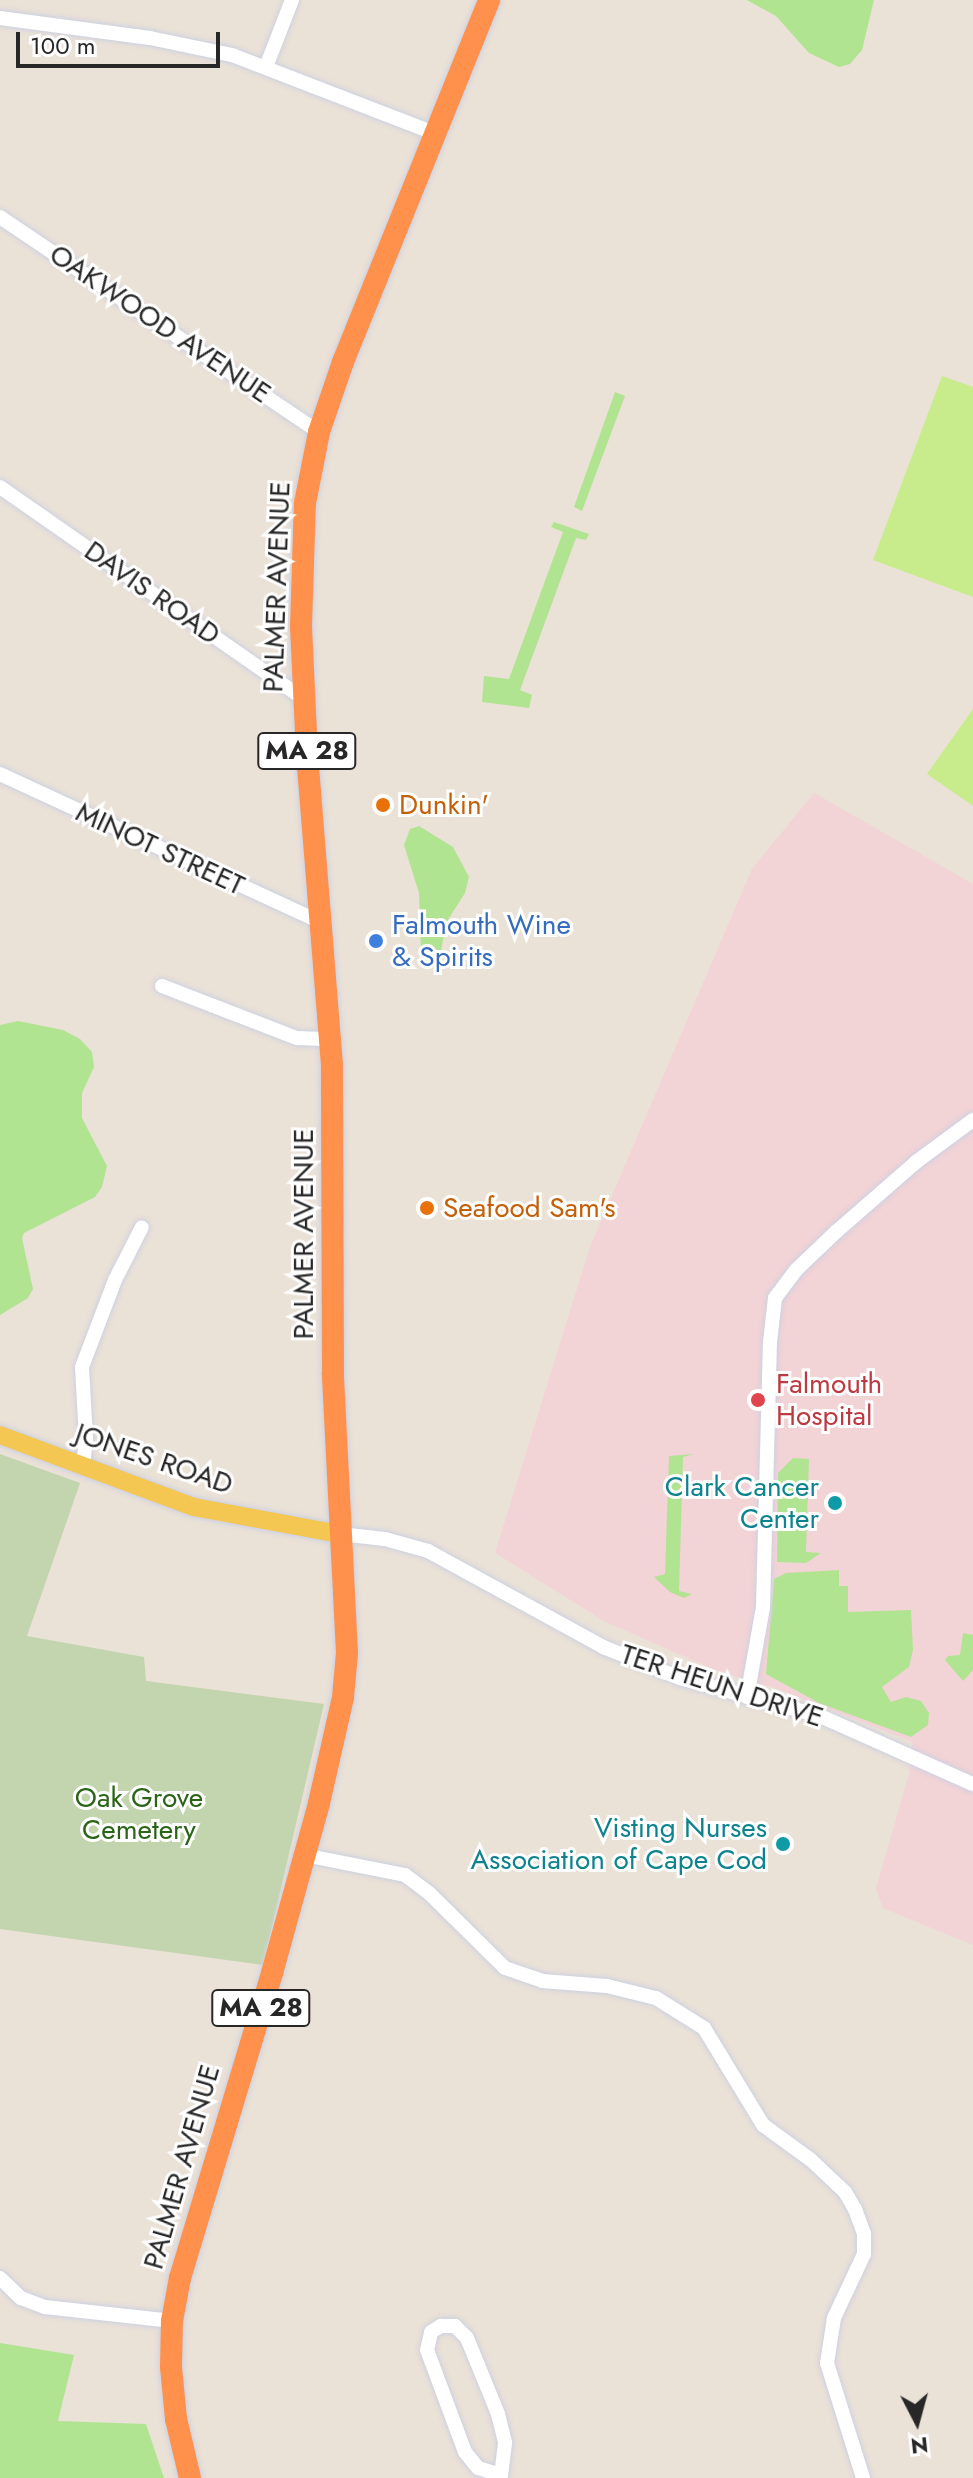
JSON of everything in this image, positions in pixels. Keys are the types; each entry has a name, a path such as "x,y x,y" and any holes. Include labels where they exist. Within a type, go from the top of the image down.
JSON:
{"highway":[{"name":"PALMER AVENUE","path":"190,2478 173,2393 172,2321 190,2236 237,2091 304,1855 343,1697 347,1623 333,1372 335,1140 303,698 303,525 319,432 352,337 489,0"}],"main road":[{"name":"JONES ROAD","path":"0,1435 194,1507 340,1534"}],"street":[{"path":"266,67 292,0"},
{"path":"0,18 197,46 266,67 434,133"},
{"name":"OAKWOOD AVENUE","path":"0,217 319,432"},
{"name":"DAVIS ROAD","path":"0,487 303,698"},
{"name":"MINOT STREET","path":"0,774 321,922"},
{"path":"162,986 297,1038 330,1039"},
{"path":"747,1697 763,1607 773,1306 783,1285 814,1252 883,1191 973,1120"},
{"path":"83,1465 86,1439 82,1367 115,1280 142,1227"},
{"name":"TER HEUN DRIVE","path":"340,1534 385,1539 428,1551 603,1647 680,1678 820,1716 973,1784"},
{"path":"304,1855 405,1875 430,1894 505,1968 542,1981 607,1986 656,1998 704,2028 763,2125 811,2160 845,2192 864,2234 864,2254 834,2318 827,2363 831,2385 863,2478"},
{"path":"0,2278 21,2298 45,2307 172,2321"},
{"path":"441,2326 455,2326 467,2338 488,2389 504,2432 505,2460 501,2476 478,2468 465,2452 427,2350 431,2332 441,2326"}],"shaded area":[{"name":"Falmouth Hospital","path":"814,793 973,884 973,1945 883,1908 876,1889 909,1774 913,1742 778,1689 715,1670 604,1621 495,1553 590,1247 752,869"}],"green space":[{"path":"747,0 874,0 862,50 850,64 839,67 809,53 776,16"},
{"path":"942,376 973,387 973,597 873,560"},
{"path":"615,392 625,396 582,511 574,507"},
{"path":"554,522 589,534 586,540 576,538 520,690 532,695 529,708 482,702 484,676 509,679 563,532 551,527"},
{"path":"973,709 973,806 927,774"},
{"path":"419,826 453,847 469,877 465,893 446,923 439,962 433,967 421,955 419,893 404,845 410,829"},
{"path":"18,1021 63,1030 80,1039 92,1052 94,1067 82,1093 82,1118 107,1166 102,1187 95,1197 24,1233 22,1238 33,1289 28,1298 0,1315 0,1025"},
{"name":"Oak Grove Cemetery","path":"0,1454 80,1483 27,1636 144,1657 146,1681 324,1704 263,1965 0,1929"},
{"path":"694,1454 683,1457 679,1591 692,1594 684,1598 670,1592 654,1577 665,1574 669,1456"},
{"path":"793,1458 809,1459 806,1552 821,1553 806,1563 777,1562 778,1473"},
{"path":"839,1570 839,1586 848,1586 848,1612 911,1610 913,1650 909,1667 882,1687 891,1702 906,1697 921,1701 929,1713 928,1725 911,1737 819,1703 766,1674 774,1579 786,1573"},
{"path":"963,1633 973,1635 973,1670 963,1681 945,1660 948,1656 960,1655"},
{"path":"0,2343 74,2355 58,2421 146,2424 164,2478 0,2478"}],"place":[{"name":"Dunkin'","path":"383,805"},
{"name":"Falmouth Wine & Spirits","path":"376,941"},
{"name":"Seafood Sam's","path":"427,1208"},
{"name":"Falmouth Hospital","path":"758,1400"},
{"name":"Clark Cancer Center","path":"835,1503"},
{"name":"Visting Nurses Association of Cape Cod","path":"783,1844"}]}
